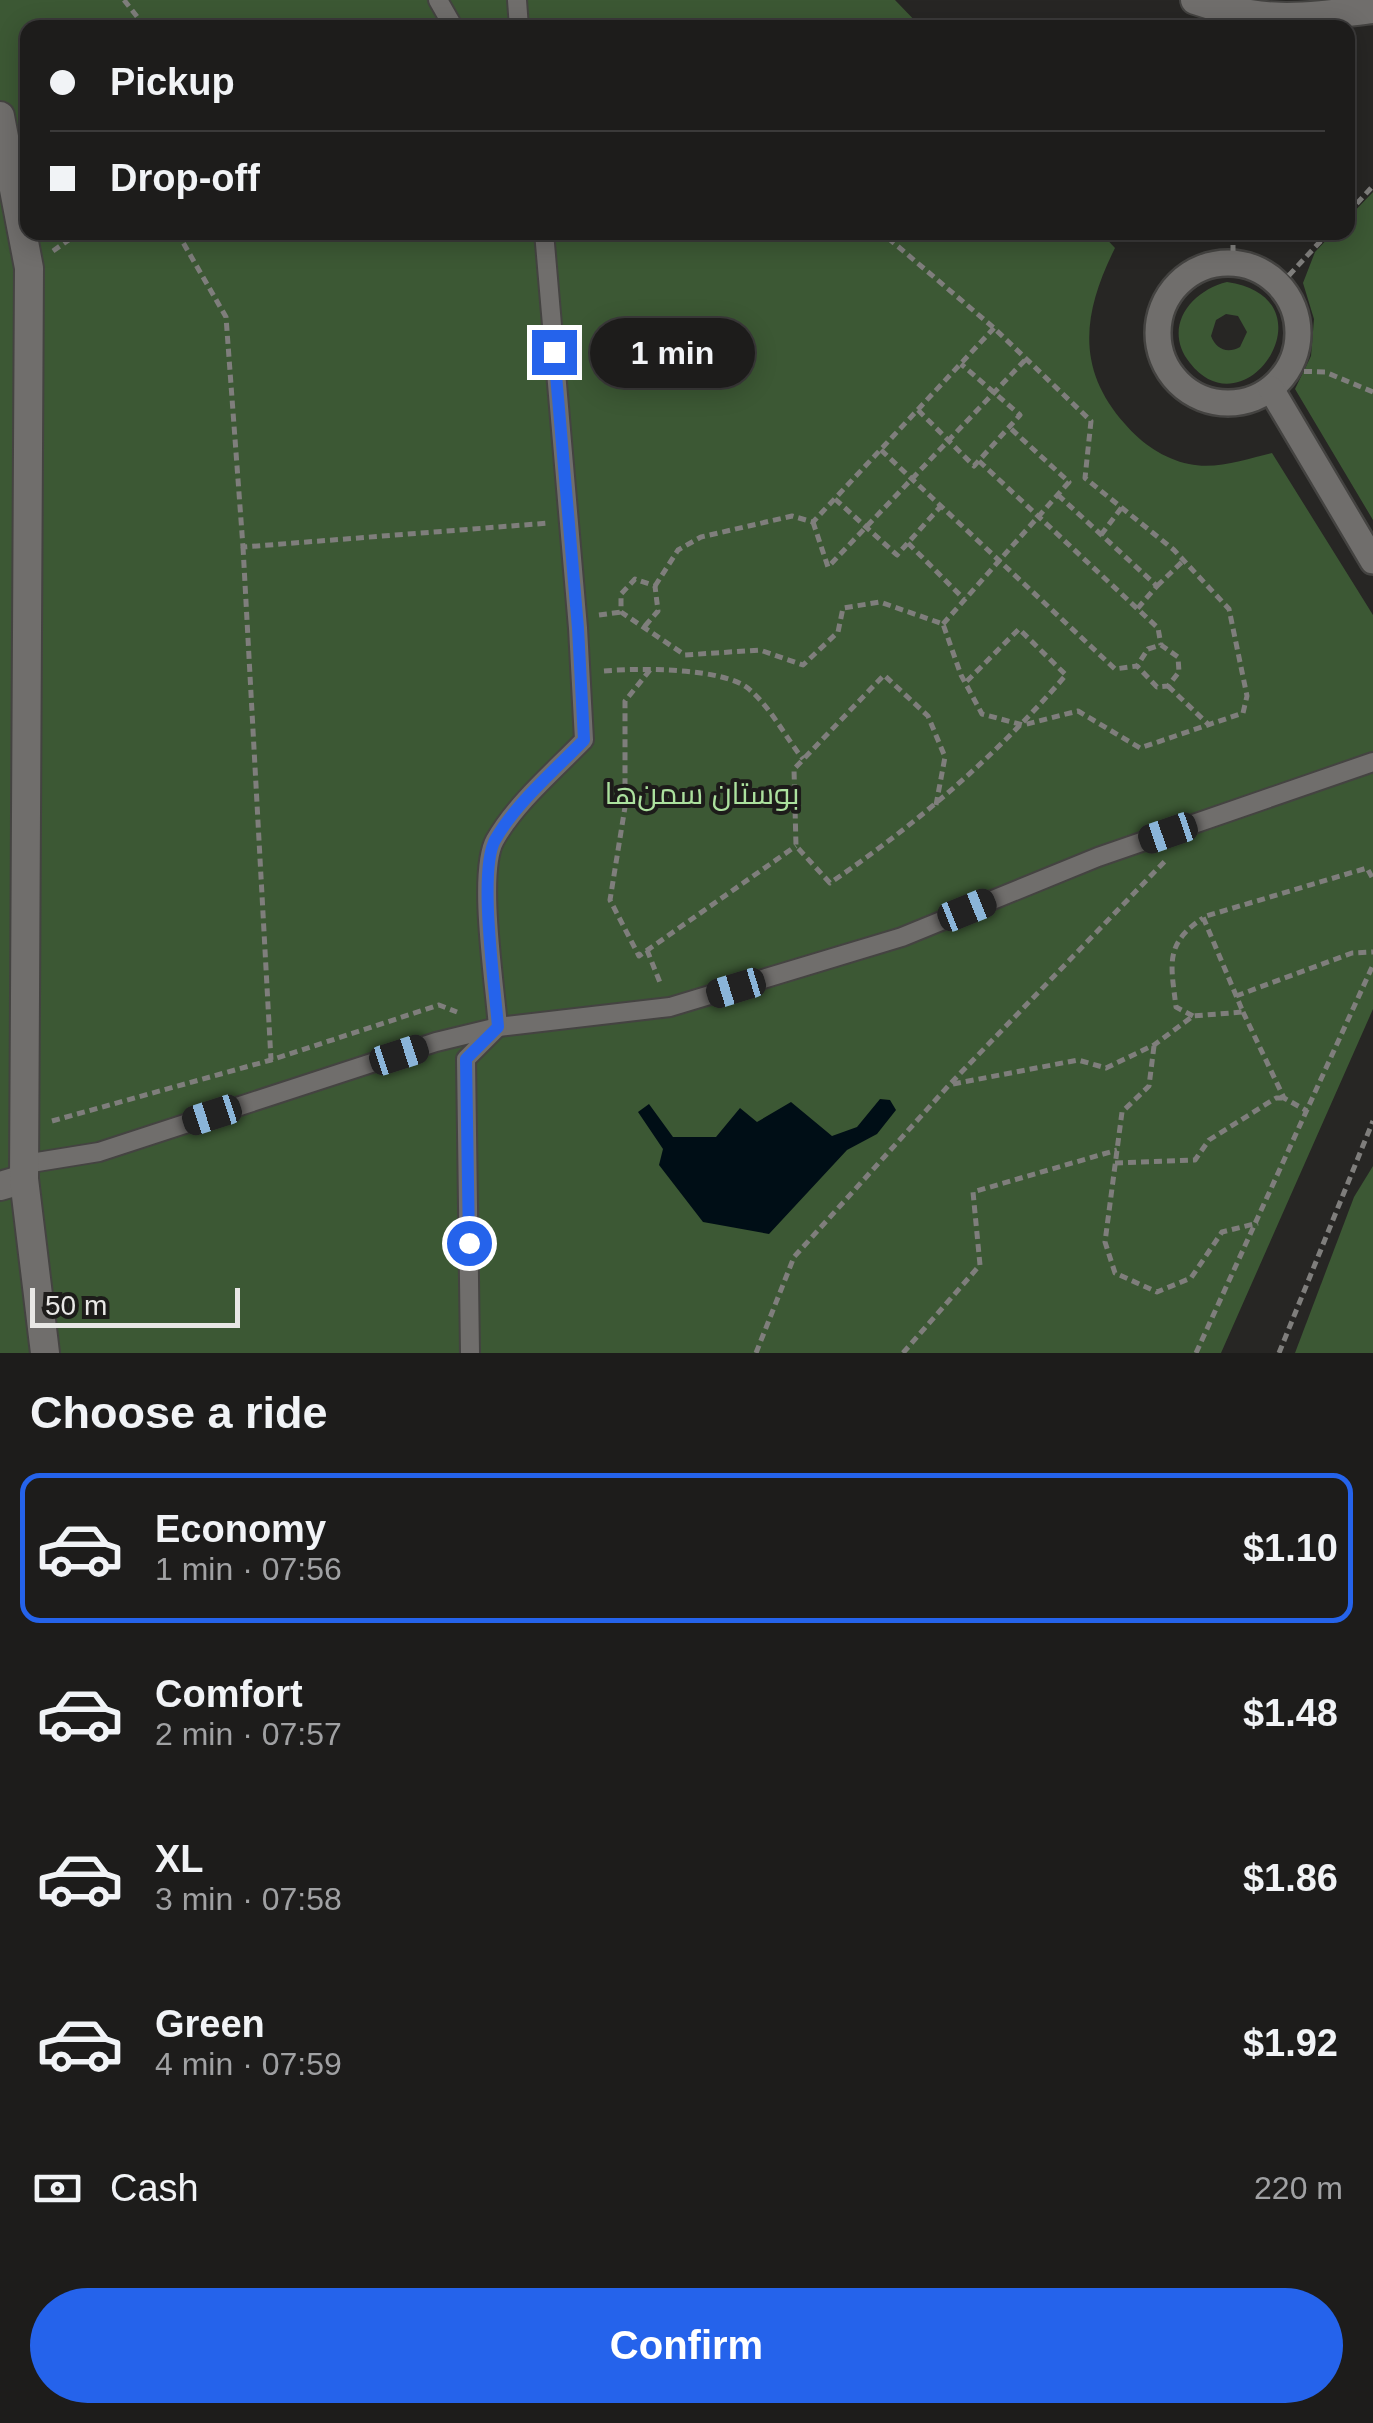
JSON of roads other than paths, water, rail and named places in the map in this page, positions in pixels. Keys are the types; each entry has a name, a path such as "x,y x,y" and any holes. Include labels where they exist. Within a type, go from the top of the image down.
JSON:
{"street":[{"path":"1195,0 1244,17 1296,19 1373,9"},
{"path":"0,116 20,221"},
{"path":"24,240 29,268 13,1087 24,1128 16,1176 45,1353"},
{"path":"1234,262 1267,274 1280,285 1293,304 1299,327 1297,350 1279,380 1240,402 1206,400 1186,390 1171,373 1161,352 1160,319 1174,288 1200,269 1234,262"},
{"path":"1279,380 1373,561"}],"lane":[{"path":"470,1353 466,1059 498,1027 487,871 493,844 509,819 584,740 545,240"},
{"path":"16,1176 436,1042 498,1027 670,1008 902,938 1098,857 1373,762"}],"park label":[{"name":"بوستان سمن‌ها","path":"702,794"}]}
